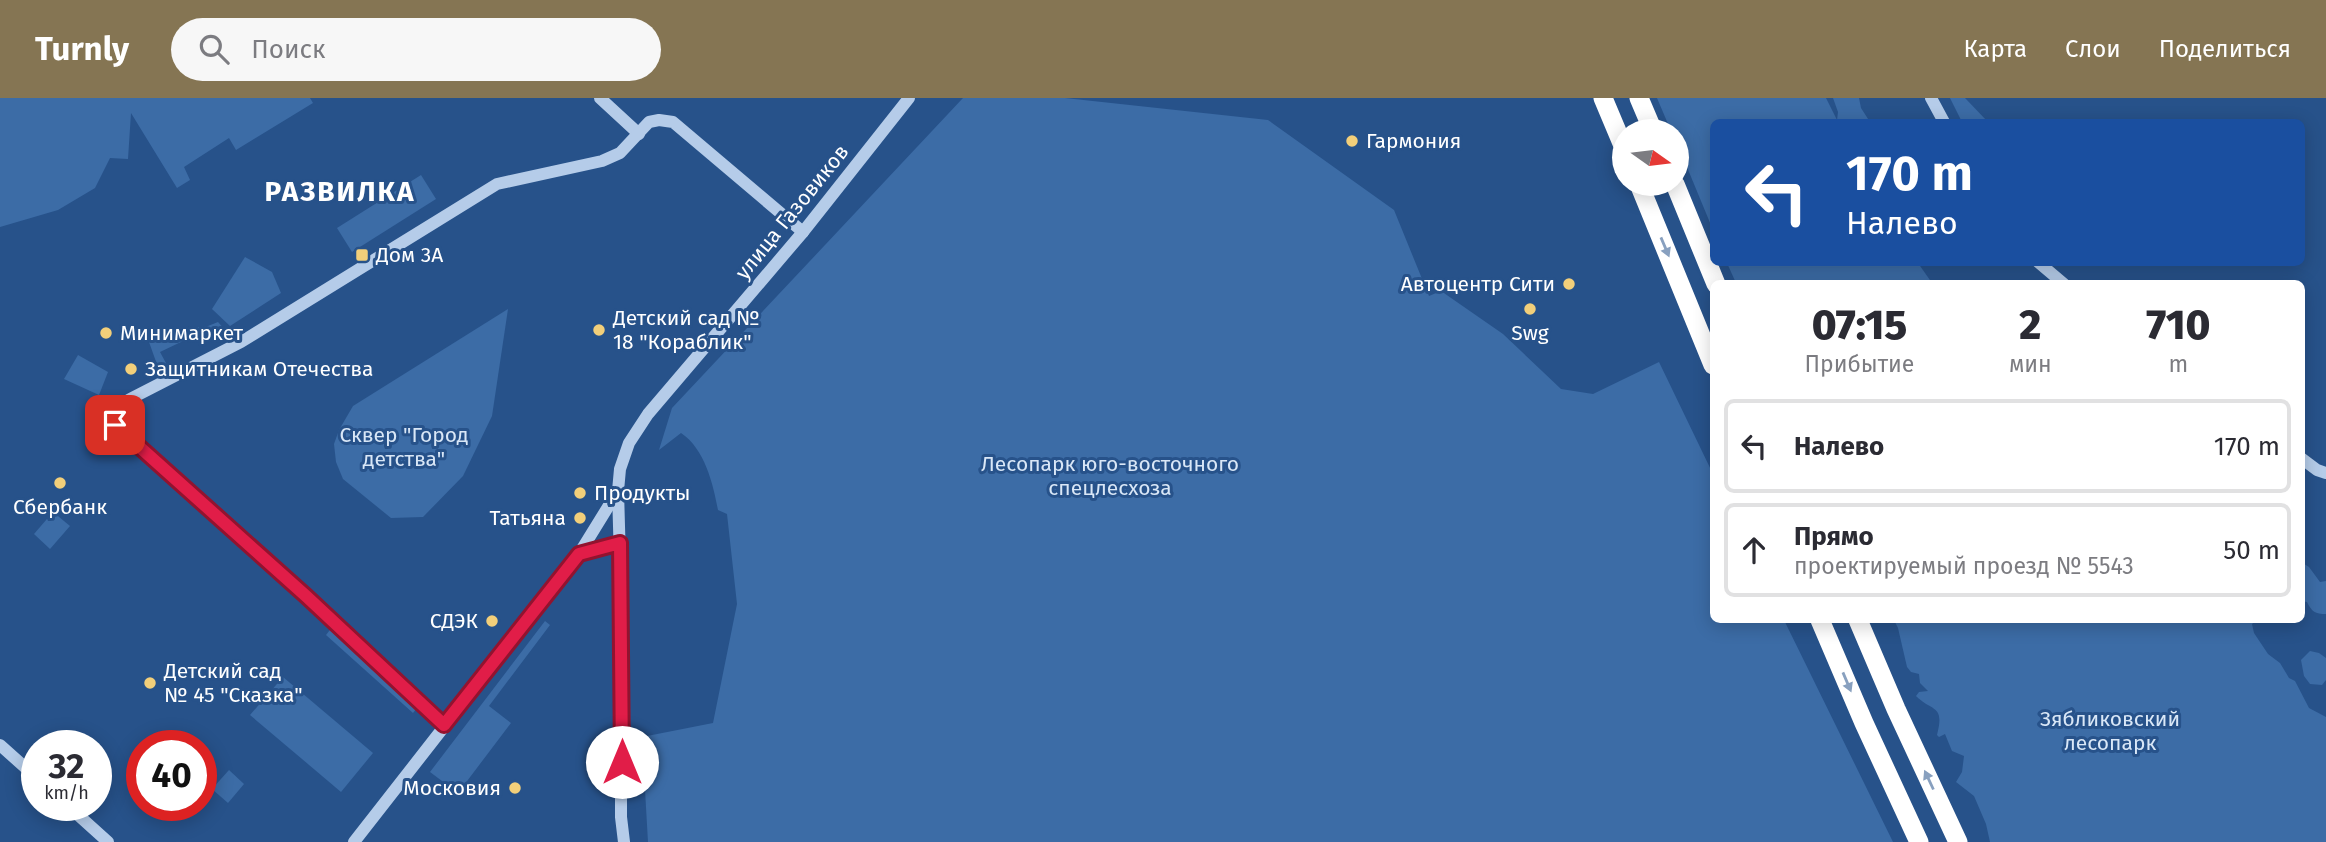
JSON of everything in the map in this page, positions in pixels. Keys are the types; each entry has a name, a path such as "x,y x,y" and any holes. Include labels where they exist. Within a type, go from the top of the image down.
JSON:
{"highway":[{"path":"1603,98 1612,119"},
{"path":"1639,98 1648,119"},
{"path":"1644,196 1710,358"},
{"path":"1680,196 1714,280"},
{"path":"1821,623 1919,842"},
{"path":"1858,623 1958,842"}],"street":[{"path":"600,98 639,134"},
{"name":"улица Газовиков","path":"618,491 620,469 629,443 648,414 803,232 909,98"},
{"path":"1931,98 1942,119"},
{"path":"444,725 306,596 111,421 111,411 241,342 497,184 602,161 620,153 649,122 673,122 803,232"},
{"path":"2043,266 2059,280"},
{"path":"2305,461 2326,473"},
{"path":"618,491 621,817 624,842"},
{"path":"354,842 579,554 618,491"},
{"path":"579,554 620,543"},
{"path":"0,745 21,764"},
{"path":"85,821 108,842"}],"green space":[{"path":"0,98 310,98 313,103 236,150 229,138 184,167 190,180 177,188 131,113 128,159 110,158 95,188 58,210 0,227"},
{"name":"Лесопарк юго-восточного спецлесхоза","path":"963,98 1065,98 1268,120 1394,210 1429,296 1441,291 1503,334 1561,389 1593,394 1659,362 1710,468 1710,623 1785,623 1893,842 648,842 642,737 713,723 737,604 727,514 718,510 702,458 681,433 659,450 672,408"},
{"path":"1657,98 1826,98 1836,119 1710,119 1710,223 1689,172 1689,119 1666,119"},
{"path":"1833,98 1859,98 1861,108 1868,119 1837,119 1838,112"},
{"path":"1950,98 1965,98 1985,119 1960,119"},
{"path":"421,175 436,199 352,252 337,228"},
{"path":"245,257 272,272 281,293 230,326 212,309"},
{"path":"1728,266 1920,266 1930,280 1735,280"},
{"name":"Сквер \"Город детства\"","path":"508,309 492,416 463,476 423,517 391,518 343,479 336,462 334,444 339,430 353,406"},
{"path":"218,322 225,330 211,339 206,330 160,352 167,365 159,370 149,342 156,333 208,326"},
{"path":"78,355 108,372 99,395 64,379"},
{"path":"53,512 70,526 50,549 34,534"},
{"path":"2305,564 2320,582 2326,581 2326,614 2314,612 2307,602"},
{"path":"545,621 550,625 489,706 511,723 458,793 430,772"},
{"name":"Зябликовский лесопарк","path":"1896,623 2253,623 2254,633 2268,654 2280,663 2289,678 2295,681 2309,708 2326,717 2326,842 1990,842 1986,824 1974,796 1956,782 1962,772 1964,756 1952,751 1945,734 1939,737 1937,735 1938,713 1916,696 1919,692 1928,691 1920,683 1919,674 1911,672 1907,667"},
{"path":"333,626 420,704 413,713 326,635"},
{"path":"2310,651 2326,658 2326,680 2322,685 2310,684 2304,676 2301,660"},
{"path":"283,677 373,753 341,792 250,715"},
{"path":"229,770 244,784 228,803 217,793 217,783"}],"place":[{"name":"Гармония","path":"1352,141"},
{"name":"Дом 3А","path":"362,255"},
{"name":"Автоцентр Сити","path":"1569,284"},
{"name":"Swg","path":"1530,309"},
{"name":"Детский сад № 18 \"Кораблик\"","path":"599,330"},
{"name":"Минимаркет","path":"106,333"},
{"name":"Защитникам Отечества","path":"131,369"},
{"name":"Сбербанк","path":"60,483"},
{"name":"Продукты","path":"580,493"},
{"name":"Татьяна","path":"580,518"},
{"name":"СДЭК","path":"492,621"},
{"name":"Детский сад № 45 \"Сказка\"","path":"150,683"},
{"name":"Московия","path":"515,788"}],"district":[{"name":"РАЗВИЛКА","path":"340,191"}],"route":[{"path":"115,425 306,596 444,725 579,554 620,543 622,762"}]}
